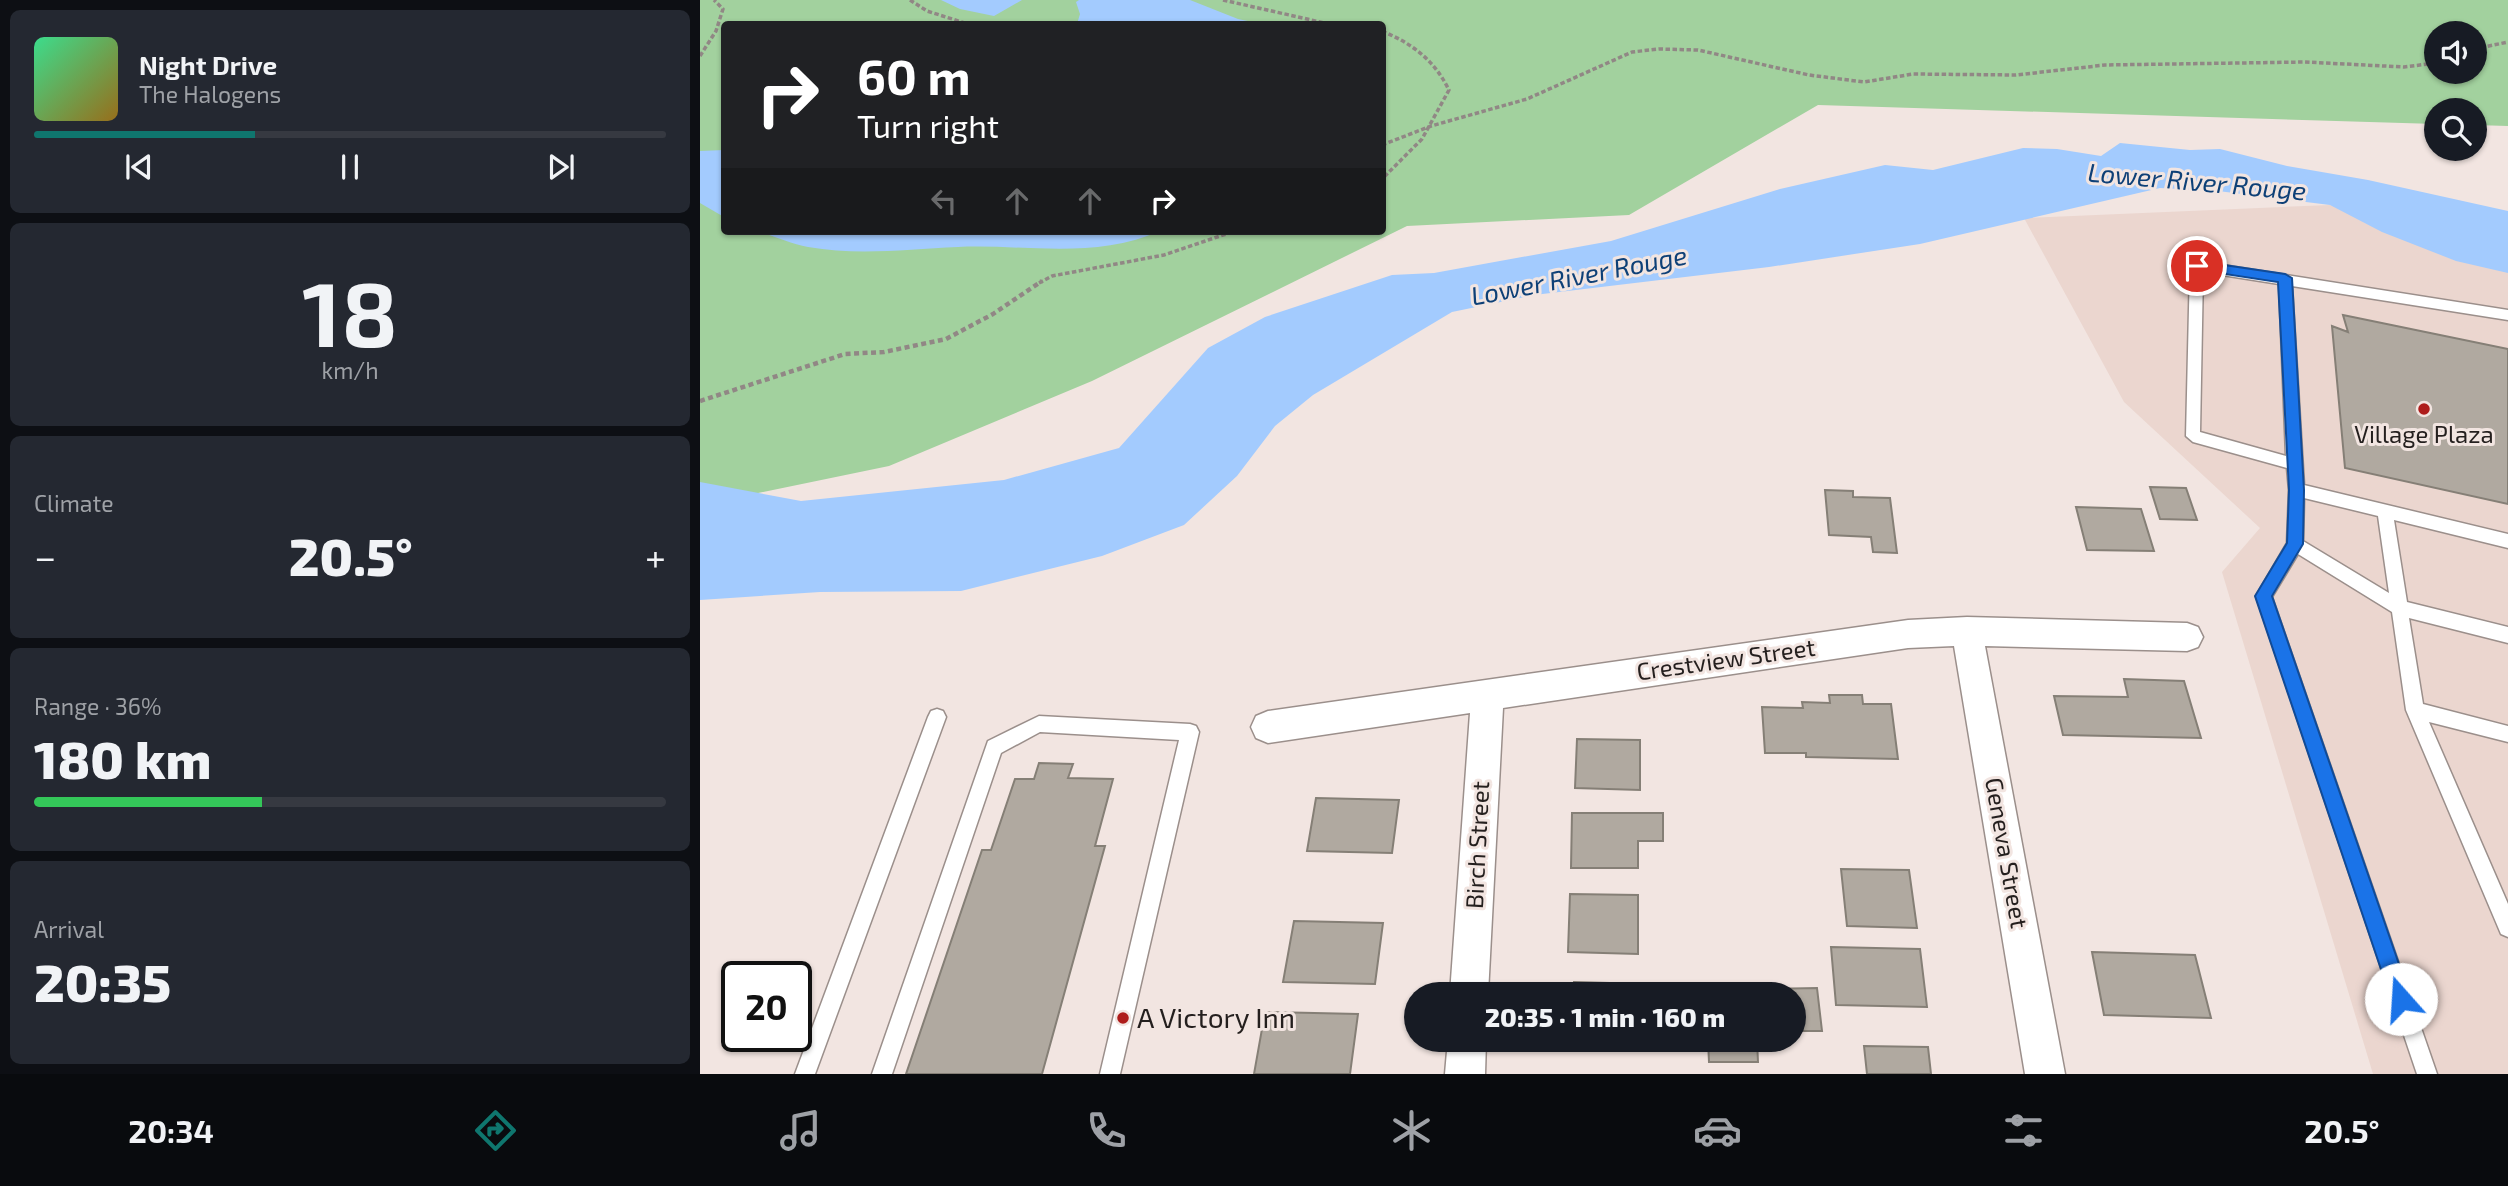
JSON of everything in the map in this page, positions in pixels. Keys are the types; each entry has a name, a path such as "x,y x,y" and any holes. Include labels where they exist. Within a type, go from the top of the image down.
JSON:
{"street":[{"name":"Crestview Street","path":"1268,727 1908,634 1967,631 2186,637"},
{"name":"Geneva Street","path":"1967,631 2045,1074"},
{"name":"Birch Street","path":"1470,982 1487,696"},
{"path":"1465,1074 1466,1052"}],"lane":[{"path":"2294,464 2193,436 2197,266 2508,315"},
{"path":"2285,278 2297,490 2295,544 2264,596 2427,1074"},
{"path":"2297,490 2508,541"},
{"path":"2385,511 2415,710 2508,927"},
{"path":"2295,544 2400,608 2508,635"},
{"path":"2415,710 2508,734"},
{"path":"805,1074 937,717"},
{"path":"882,1074 994,747 1039,724 1190,732 1110,1074"}],"path":[{"path":"700,56 721,18 723,9 714,0"},
{"path":"910,0 927,11 959,21"},
{"path":"1223,0 1316,21"},
{"path":"1386,33 1427,55 1440,71 1449,90 1431,126 1400,166 1386,176"},
{"path":"2487,46 2508,42"},
{"path":"1386,143 1431,126 1527,99 1633,52 1659,49 1698,50 1818,77 1864,82 1913,74 2016,75 2039,70 2105,65 2305,62 2404,67 2424,64"},
{"path":"700,401 711,400 845,354 884,352 946,339 993,314 1031,287 1052,276 1164,255 1222,235"}],"shaded area":[{"path":"2330,205 2508,247 2508,1074 2373,1074 2222,572 2260,528 2124,402 2024,218"}],"green space":[{"path":"700,0 2508,0 2508,126 2487,125 2487,98 2424,98 2424,124 1818,105 1629,215 1407,226 1092,381 889,466 700,505"}],"water":[{"path":"941,0 1022,0 994,16 960,9"},
{"path":"1190,0 1248,21 1078,21 1080,14 1076,2"},
{"name":"Lower River Rouge","path":"2120,143 2190,150 2220,149 2287,166 2368,180 2508,211 2508,273 2456,261 2382,232 2330,205 2218,191 2160,188 1920,244 1769,267 1534,295 1452,312 1313,395 1275,426 1237,476 1184,525 1102,556 961,591 820,592 700,600 700,482 801,501 1004,480 1119,448 1208,348 1265,317 1392,275 1434,273 1611,241 1780,189 1885,165 1933,170 2023,148 2057,149 2101,156"},
{"path":"721,150 721,215 700,203 700,151"},
{"path":"769,235 1148,235 1110,245 1060,249 958,247 865,251 827,250"}],"building":[{"name":"Village Plaza","path":"2343,315 2508,349 2508,504 2345,468 2332,326 2348,332"},
{"path":"2150,487 2186,488 2197,520 2160,519"},
{"path":"1825,490 1853,491 1853,497 1890,498 1897,553 1873,552 1871,537 1829,535"},
{"path":"2076,507 2141,509 2154,551 2087,550"},
{"path":"2124,679 2184,681 2201,738 2063,735 2054,696 2128,697"},
{"path":"1829,695 1862,695 1863,704 1891,704 1898,759 1806,757 1806,753 1765,753 1762,707 1803,708 1802,702 1830,703"},
{"path":"1577,739 1640,740 1640,790 1575,788"},
{"path":"1039,763 1073,764 1068,778 1113,779 1095,846 1105,846 1042,1074 906,1074 982,850 991,850 1015,779 1034,779"},
{"path":"1316,798 1399,800 1392,853 1307,851"},
{"path":"1572,813 1663,813 1663,841 1638,841 1638,868 1571,868"},
{"path":"1841,869 1909,870 1917,928 1847,926"},
{"path":"1570,894 1638,895 1638,954 1568,952"},
{"path":"1294,921 1383,923 1375,984 1283,982"},
{"path":"1831,947 1920,949 1927,1007 1836,1005"},
{"path":"2092,952 2195,955 2211,1018 2104,1015"},
{"path":"1806,988 1817,988 1822,1031 1806,1031"},
{"path":"1265,1012 1358,1014 1350,1074 1254,1074"},
{"path":"1864,1046 1928,1047 1931,1074 1867,1074"},
{"path":"1709,1052 1758,1052 1758,1062 1709,1062"}],"place":[{"name":"Village Plaza","path":"2424,409"},
{"name":"A Victory Inn","path":"1123,1018"}],"route":[{"path":"2197,266 2285,278 2297,490 2295,544 2264,596 2401,999"}]}
